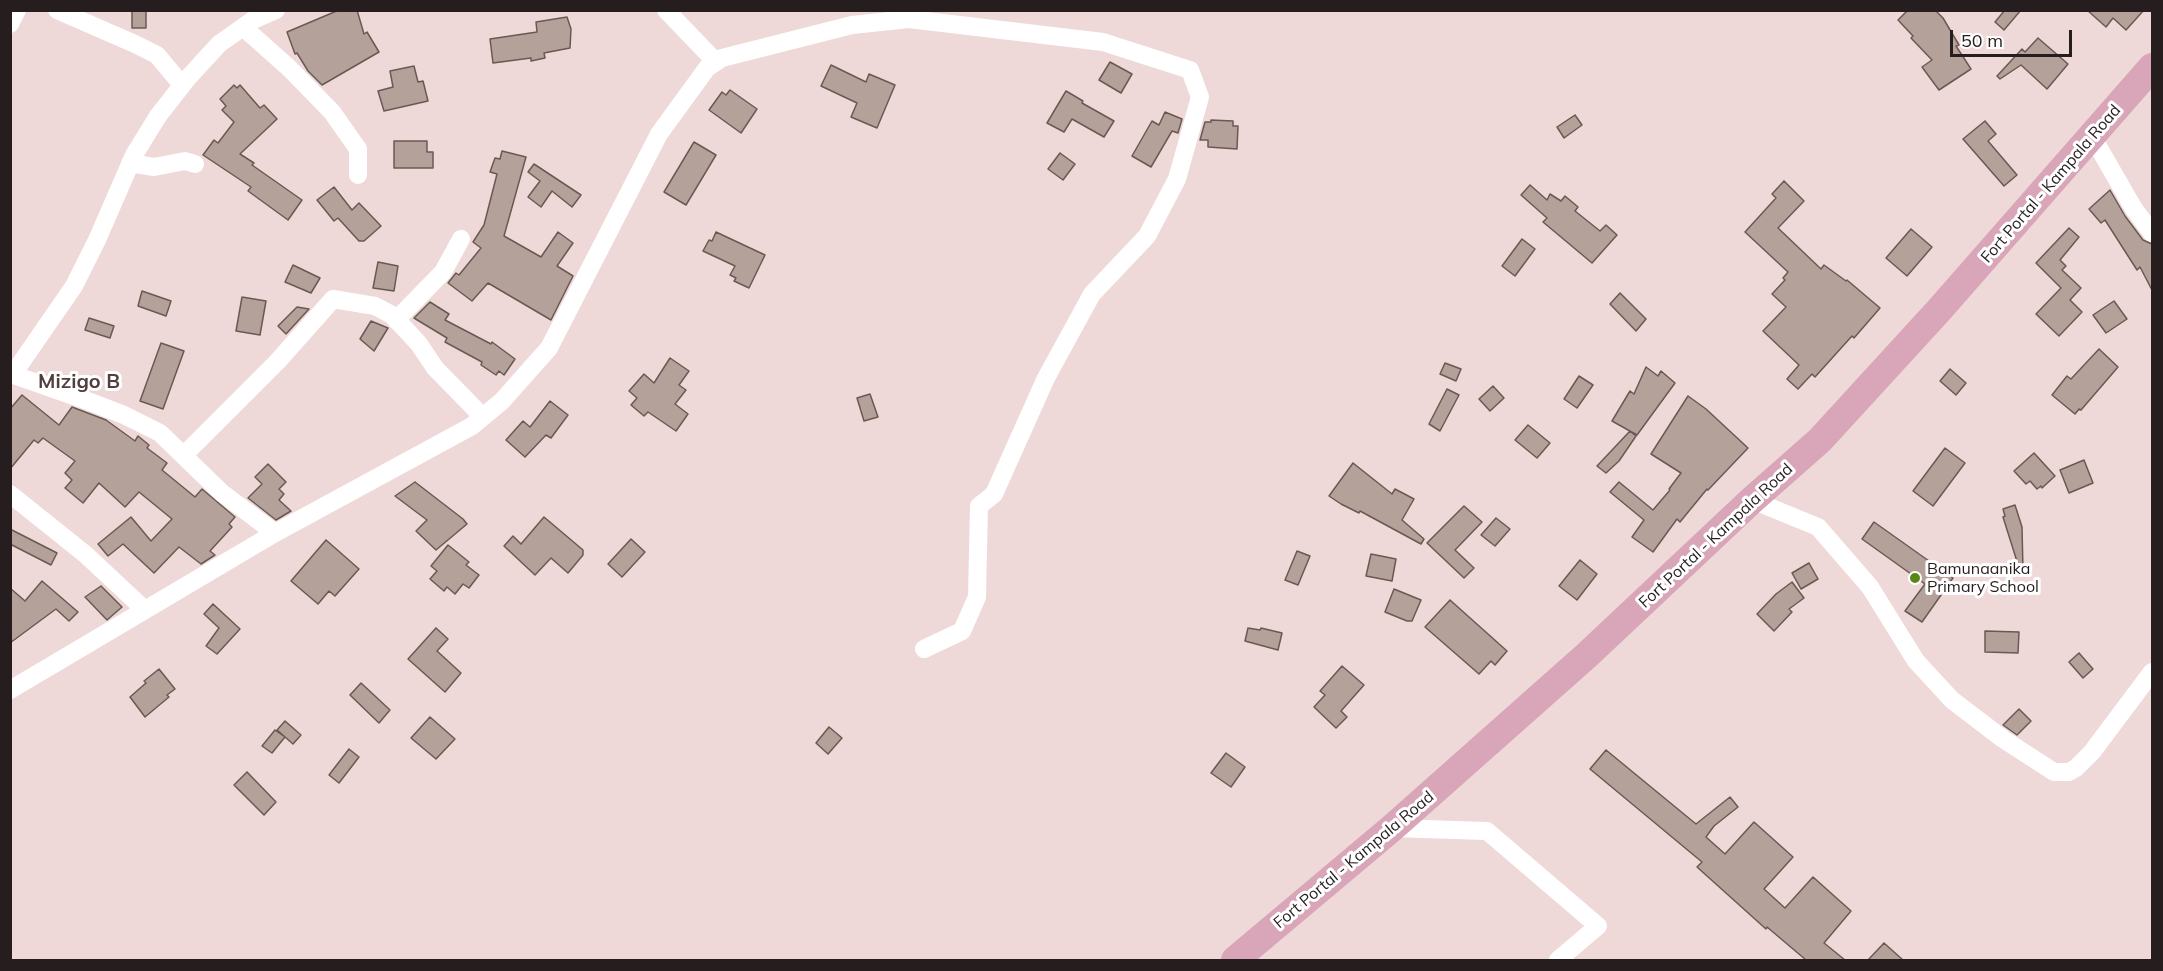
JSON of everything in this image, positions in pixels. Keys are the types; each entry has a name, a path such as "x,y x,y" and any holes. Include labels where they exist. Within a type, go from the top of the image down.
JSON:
{"main road":[{"name":"Fort Portal - Kampala Road","path":"1235,960 1392,828 1587,656 1752,500 1820,440 1940,309 2152,67"}],"street":[{"path":"10,24 17,10"},
{"path":"57,10 157,55 182,85"},
{"path":"274,533 222,493 160,433 124,415 11,375 74,286 97,240 130,163 158,116 219,44 253,20 276,10"},
{"path":"666,10 715,61"},
{"path":"10,690 274,533 472,426 502,401 549,348 659,134 685,96 715,61 742,52 852,25 911,15 1103,42 1190,70 1200,97 1177,179 1147,236 1092,294 1046,378 994,494 979,506 977,597 962,631 924,649"},
{"path":"243,27 289,68 332,112 358,149 358,175"},
{"path":"2092,136 2134,209 2152,232"},
{"path":"130,163 154,167 185,161 195,164"},
{"path":"396,320 442,272 461,239"},
{"path":"184,455 277,362 333,299 375,306 392,315 419,344 435,368 483,417"},
{"path":"10,494 85,554 145,610"},
{"path":"1752,500 1818,528 1870,587 1916,662 1952,700 2003,739 2054,772 2069,772 2092,752 2152,672"},
{"path":"1392,828 1487,831 1598,926 1558,960"}],"building":[{"path":"132,10 146,10 146,28 132,28"},
{"path":"339,10 357,10 364,34 367,32 379,52 322,85 308,71 297,53 295,54 287,32"},
{"path":"1908,10 1935,10 1943,18 1959,45 1956,46 1971,69 1939,90 1922,67 1932,60 1898,20"},
{"path":"2005,10 2021,10 2004,30 1995,22"},
{"path":"2087,10 2144,10 2126,30 2113,18 2106,27"},
{"path":"567,17 571,29 570,48 544,53 545,58 531,61 531,58 493,63 490,39 537,32 536,22"},
{"path":"2038,38 2068,64 2047,89 2021,65 2000,79 1997,76 2022,49 2025,52"},
{"path":"1110,62 1132,74 1121,93 1099,80"},
{"path":"831,65 866,82 869,74 895,85 877,128 851,117 857,103 821,86"},
{"path":"414,66 418,82 423,81 428,101 384,111 378,91 393,87 390,71"},
{"path":"234,85 237,88 240,85 260,108 264,105 277,119 240,154 302,200 288,220 248,191 251,187 203,155 214,140 218,143 234,122 222,110 226,106 220,99"},
{"path":"730,90 757,109 741,133 709,110 722,92 726,95"},
{"path":"1066,91 1114,121 1104,137 1072,119 1064,132 1047,123"},
{"path":"1165,112 1182,119 1178,133 1172,131 1151,167 1132,156 1152,121 1159,125"},
{"path":"1575,115 1582,125 1564,138 1557,127"},
{"path":"1211,120 1233,121 1233,126 1238,126 1237,149 1208,147 1208,140 1200,140 1205,122 1211,122"},
{"path":"1985,121 1996,134 1988,141 2017,175 2004,186 1963,139"},
{"path":"394,141 427,141 427,152 433,152 433,168 394,168"},
{"path":"694,142 716,155 686,205 664,192"},
{"path":"502,151 526,157 504,236 541,257 558,232 573,243 557,266 573,276 551,320 488,283 472,301 448,283 456,273 459,275 481,248 473,242 484,225 497,174 490,172 495,158 500,159"},
{"path":"1060,153 1075,164 1063,180 1048,169"},
{"path":"534,164 581,195 572,207 552,191 541,207 528,197 540,181 528,172"},
{"path":"1784,181 1804,201 1778,228 1821,269 1824,265 1847,280 1880,308 1815,377 1812,374 1798,389 1787,379 1799,365 1763,331 1786,307 1772,294 1785,280 1783,278 1788,272 1745,232 1776,198 1772,194"},
{"path":"1530,185 1547,200 1550,194 1561,201 1565,196 1578,207 1575,211 1600,231 1606,225 1617,235 1592,263 1543,222 1547,218 1521,195"},
{"path":"334,187 352,210 359,203 381,226 364,241 359,241 338,218 334,221 317,200"},
{"path":"2110,190 2125,216 2143,240 2152,244 2152,290 2140,267 2137,270 2105,220 2101,223 2089,209"},
{"path":"2069,228 2079,237 2060,260 2066,266 2062,270 2081,288 2070,300 2082,312 2059,336 2036,314 2061,288 2036,263"},
{"path":"1911,229 1932,247 1907,276 1886,258"},
{"path":"716,232 765,255 749,288 734,281 736,278 730,275 735,266 703,251"},
{"path":"1522,239 1535,249 1515,276 1502,266"},
{"path":"378,262 398,266 394,291 373,288"},
{"path":"293,265 320,278 311,293 285,282"},
{"path":"142,291 171,301 166,316 138,306"},
{"path":"1620,293 1646,319 1636,331 1610,304"},
{"path":"242,297 266,301 260,335 236,331"},
{"path":"2114,301 2127,319 2106,333 2093,315"},
{"path":"430,302 449,314 445,320 491,344 492,342 515,359 504,375 499,371 496,375 481,365 482,362 445,342 447,338 414,318"},
{"path":"297,307 309,309 286,334 278,326"},
{"path":"89,318 114,326 110,338 85,330"},
{"path":"371,321 388,328 374,351 360,339"},
{"path":"161,343 184,351 163,409 140,401"},
{"path":"2099,349 2118,367 2075,414 2052,395 2067,376 2071,379"},
{"path":"670,358 689,371 679,385 686,390 675,404 688,414 676,431 648,412 644,416 631,405 637,398 629,391 644,374 654,383"},
{"path":"1445,363 1461,369 1456,381 1440,374"},
{"path":"1646,367 1658,376 1661,371 1675,383 1637,435 1612,421 1630,391 1634,394"},
{"path":"1950,369 1966,383 1956,395 1940,381"},
{"path":"1579,376 1593,385 1577,408 1564,399"},
{"path":"1493,386 1504,398 1490,411 1479,399"},
{"path":"1447,389 1459,395 1440,431 1429,424"},
{"path":"870,394 878,417 864,421 857,398"},
{"path":"22,395 59,425 72,407 106,420 135,441 138,436 149,445 147,448 167,463 162,470 195,497 202,489 235,517 229,524 232,527 210,551 215,555 201,564 179,547 154,573 123,544 108,556 98,544 131,517 151,541 172,519 139,492 125,507 99,483 83,503 65,488 72,480 65,473 75,461 43,438 38,443 34,440 10,469 10,409"},
{"path":"1688,396 1706,409 1748,448 1707,489 1680,522 1677,519 1653,552 1632,537 1644,520 1610,492 1619,482 1653,510 1670,490 1681,473 1651,454"},
{"path":"550,401 568,415 551,438 546,435 525,457 506,440 523,421 530,427"},
{"path":"1528,425 1550,443 1537,458 1515,440"},
{"path":"1630,431 1636,436 1619,461 1606,473 1597,466"},
{"path":"1945,448 1965,463 1933,506 1913,491"},
{"path":"2034,453 2055,476 2042,488 2041,486 2037,489 2030,481 2026,484 2014,471"},
{"path":"2084,460 2093,483 2069,493 2060,470"},
{"path":"1353,463 1392,494 1395,489 1414,499 1402,520 1424,539 1421,544 1329,496"},
{"path":"268,464 286,482 279,489 284,494 279,500 291,511 276,520 248,498 262,484 255,477"},
{"path":"415,482 467,524 436,550 416,531 427,520 395,496"},
{"path":"2015,505 2022,527 2023,570 2020,571 2003,517 2005,516 2003,509"},
{"path":"1464,506 1482,522 1455,550 1474,568 1464,578 1427,543"},
{"path":"544,517 583,550 583,555 568,573 551,558 535,575 504,546 513,536 521,544"},
{"path":"1496,518 1510,529 1495,546 1481,535"},
{"path":"1874,522 1953,578 1922,622 1905,611 1925,584 1862,539"},
{"path":"10,529 57,553 51,565 10,544"},
{"path":"631,539 645,552 622,577 608,564"},
{"path":"326,540 359,569 335,596 329,591 318,604 291,581"},
{"path":"448,545 469,562 466,565 479,575 469,588 463,584 455,594 447,587 444,591 430,579 437,571 431,566"},
{"path":"1297,551 1310,556 1298,585 1285,580"},
{"path":"1371,554 1396,559 1392,581 1366,576"},
{"path":"1580,560 1597,574 1577,600 1559,586"},
{"path":"1809,563 1818,579 1801,589 1792,573"},
{"path":"42,581 78,612 69,621 56,609 10,643 10,588 25,601"},
{"path":"1792,582 1804,598 1789,609 1792,612 1774,631 1757,614 1776,594"},
{"path":"101,586 122,607 107,620 85,597"},
{"path":"1394,589 1421,600 1412,621 1385,612"},
{"path":"1450,600 1507,651 1495,665 1491,661 1479,674 1425,627"},
{"path":"213,604 240,629 217,654 206,646 219,628 204,614"},
{"path":"436,628 448,639 437,651 461,673 445,692 408,659"},
{"path":"1248,628 1260,630 1261,628 1282,633 1278,650 1245,641"},
{"path":"1985,631 2019,632 2018,653 1985,652"},
{"path":"2079,653 2093,669 2083,678 2069,662"},
{"path":"1342,666 1364,685 1341,711 1347,717 1336,728 1314,707 1325,695 1320,691"},
{"path":"159,669 175,689 145,717 130,697"},
{"path":"361,683 390,710 379,723 350,695"},
{"path":"2019,709 2031,721 2017,735 2003,725"},
{"path":"430,717 455,739 436,759 411,738"},
{"path":"285,721 301,735 293,744 277,730"},
{"path":"829,727 842,738 828,754 816,743"},
{"path":"275,730 285,737 272,753 262,746"},
{"path":"349,749 359,757 339,783 329,775"},
{"path":"1606,750 1696,824 1730,797 1738,807 1714,826 1706,837 1725,854 1754,822 1793,857 1764,889 1785,908 1813,877 1851,911 1824,943 1845,960 1806,960 1767,927 1766,929 1697,867 1702,862 1590,769"},
{"path":"1226,753 1245,767 1231,787 1211,773"},
{"path":"247,772 276,802 264,815 234,785"},
{"path":"1884,943 1903,960 1868,960"}],"place":[{"name":"Bamunaanika Primary School","path":"1915,578"}],"district":[{"name":"Mizigo B","path":"79,382"}]}
